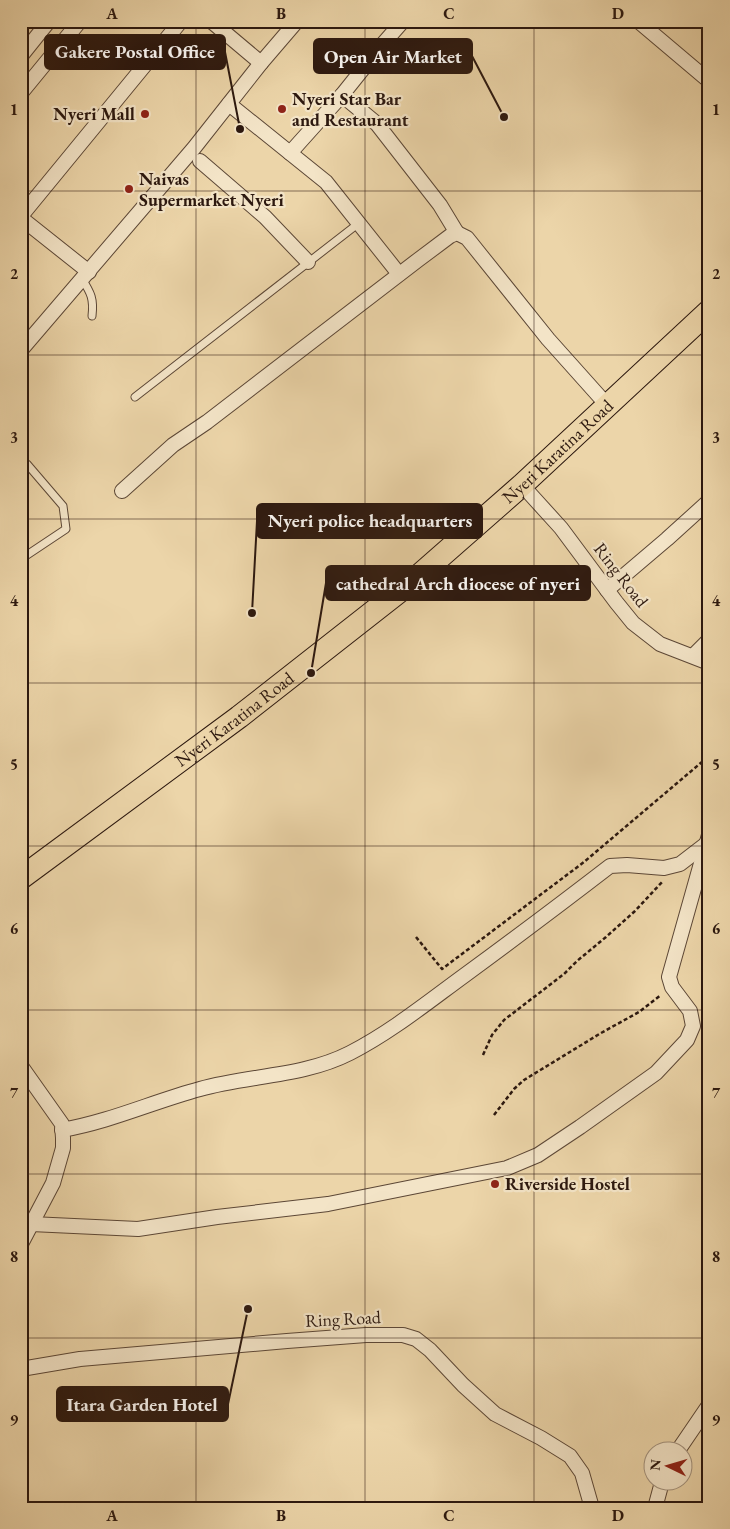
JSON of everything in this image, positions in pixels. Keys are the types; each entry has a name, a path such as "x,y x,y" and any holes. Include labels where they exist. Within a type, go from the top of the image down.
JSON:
{"highway":[{"name":"Nyeri Karatina Road","path":"21,878 172,768 415,579 522,485 709,311"}],"street":[{"path":"21,56 27,38 49,21"},
{"path":"21,93 80,21"},
{"path":"85,276 21,217 181,21"},
{"path":"211,21 261,63"},
{"path":"21,350 85,276 197,154 229,104 297,21"},
{"path":"290,153 404,21"},
{"path":"638,21 709,81"},
{"path":"342,95 377,124 440,205 457,233 467,238 548,339 607,405"},
{"path":"229,104 326,182 399,274"},
{"path":"197,154 265,217 308,262"},
{"path":"122,491 173,445 215,416 399,274 450,236 457,233"},
{"name":"Ring Road","path":"522,485 561,528 633,623 660,644 709,663"},
{"path":"607,590 709,501"},
{"path":"693,656 709,640"},
{"path":"62,1130 90,1125 200,1088 292,1072 324,1064 349,1054 415,1012 610,866 627,865 664,868 680,864 707,839"},
{"path":"31,1224 138,1230 217,1217 328,1204 507,1168 538,1154 580,1127 656,1073 687,1040 693,1026 690,1011 672,987 669,977 707,839"},
{"path":"21,1066 62,1124 63,1148 53,1183 21,1244"},
{"name":"Ring Road","path":"21,1369 80,1359 366,1335 403,1335 416,1339 430,1350 463,1385 495,1414 542,1438 570,1456 582,1473 592,1508"},
{"path":"684,1442 709,1405"},
{"path":"655,1508 659,1492"}],"lane":[{"path":"197,154 202,176"},
{"path":"135,397 359,223"},
{"path":"85,276 93,302 92,316"},
{"path":"21,559 66,529 63,506 27,464"}],"path":[{"path":"416,938 442,969 584,862 709,756"},
{"path":"483,1055 492,1035 504,1020 564,974 606,937 680,864"},
{"path":"494,1116 514,1089 530,1076 601,1032 639,1012 672,987"}],"place":[{"name":"Nyeri Star Bar and Restaurant","path":"282,109"},
{"name":"Nyeri Mall","path":"145,114"},
{"name":"Open Air Market","path":"504,117"},
{"name":"Gakere Postal Office","path":"240,129"},
{"name":"Naivas Supermarket Nyeri","path":"129,189"},
{"name":"Nyeri police headquarters","path":"252,613"},
{"name":"cathedral Arch diocese of nyeri","path":"311,673"},
{"name":"Riverside Hostel","path":"495,1184"},
{"name":"Itara Garden Hotel","path":"248,1309"}]}
